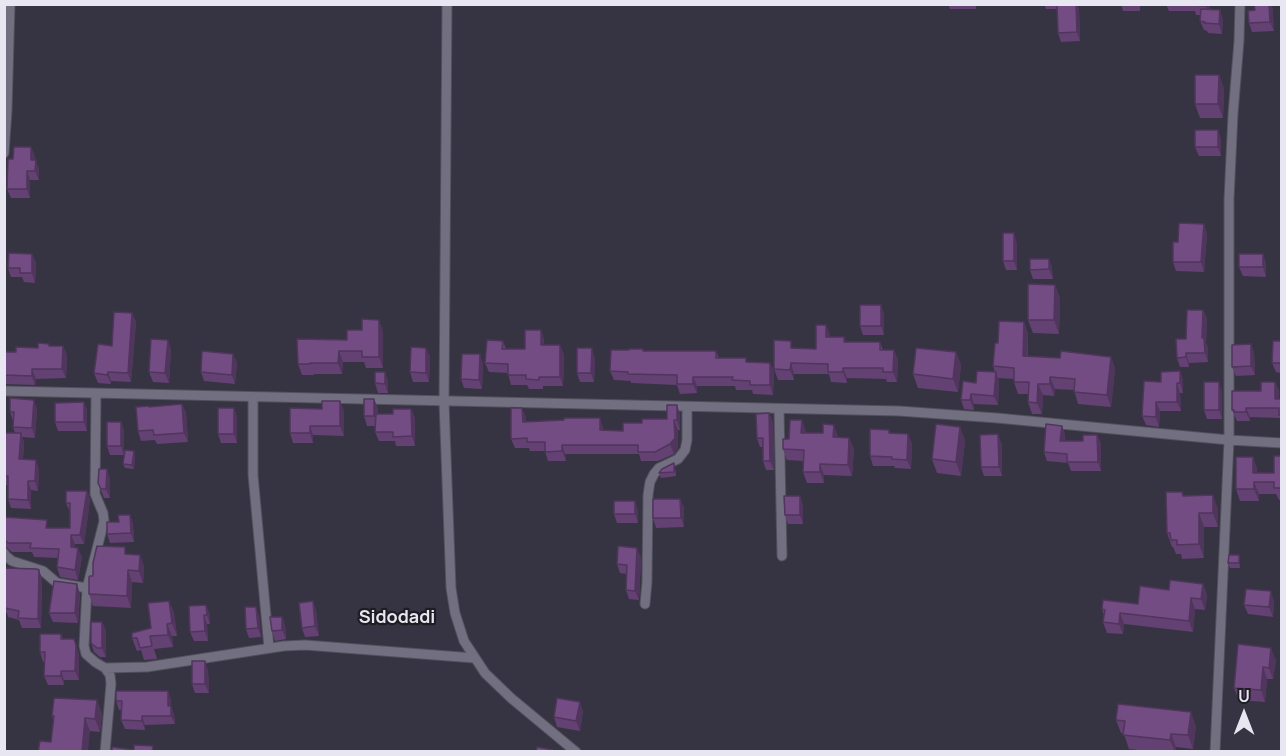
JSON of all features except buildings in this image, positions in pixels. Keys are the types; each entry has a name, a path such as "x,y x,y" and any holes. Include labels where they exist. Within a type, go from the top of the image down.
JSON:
{"street":[{"path":"4,153 10,4"},
{"path":"447,4 444,402 451,588 455,613 464,640 485,673 576,752"},
{"path":"1215,752 1230,440 1229,199 1240,4"},
{"path":"4,392 910,411 1281,443"},
{"path":"96,394 94,487 104,521 87,588 84,646 86,654 105,668 110,675 105,752"},
{"path":"253,397 253,475 269,648"},
{"path":"645,604 650,482 659,468 678,459 685,450 687,407"},
{"path":"779,409 782,556"},
{"path":"4,553 12,561 43,571 57,583 87,588"},
{"path":"105,668 147,668 269,648 314,645 474,658"}],"district":[{"name":"Sidodadi","path":"397,618"}]}
